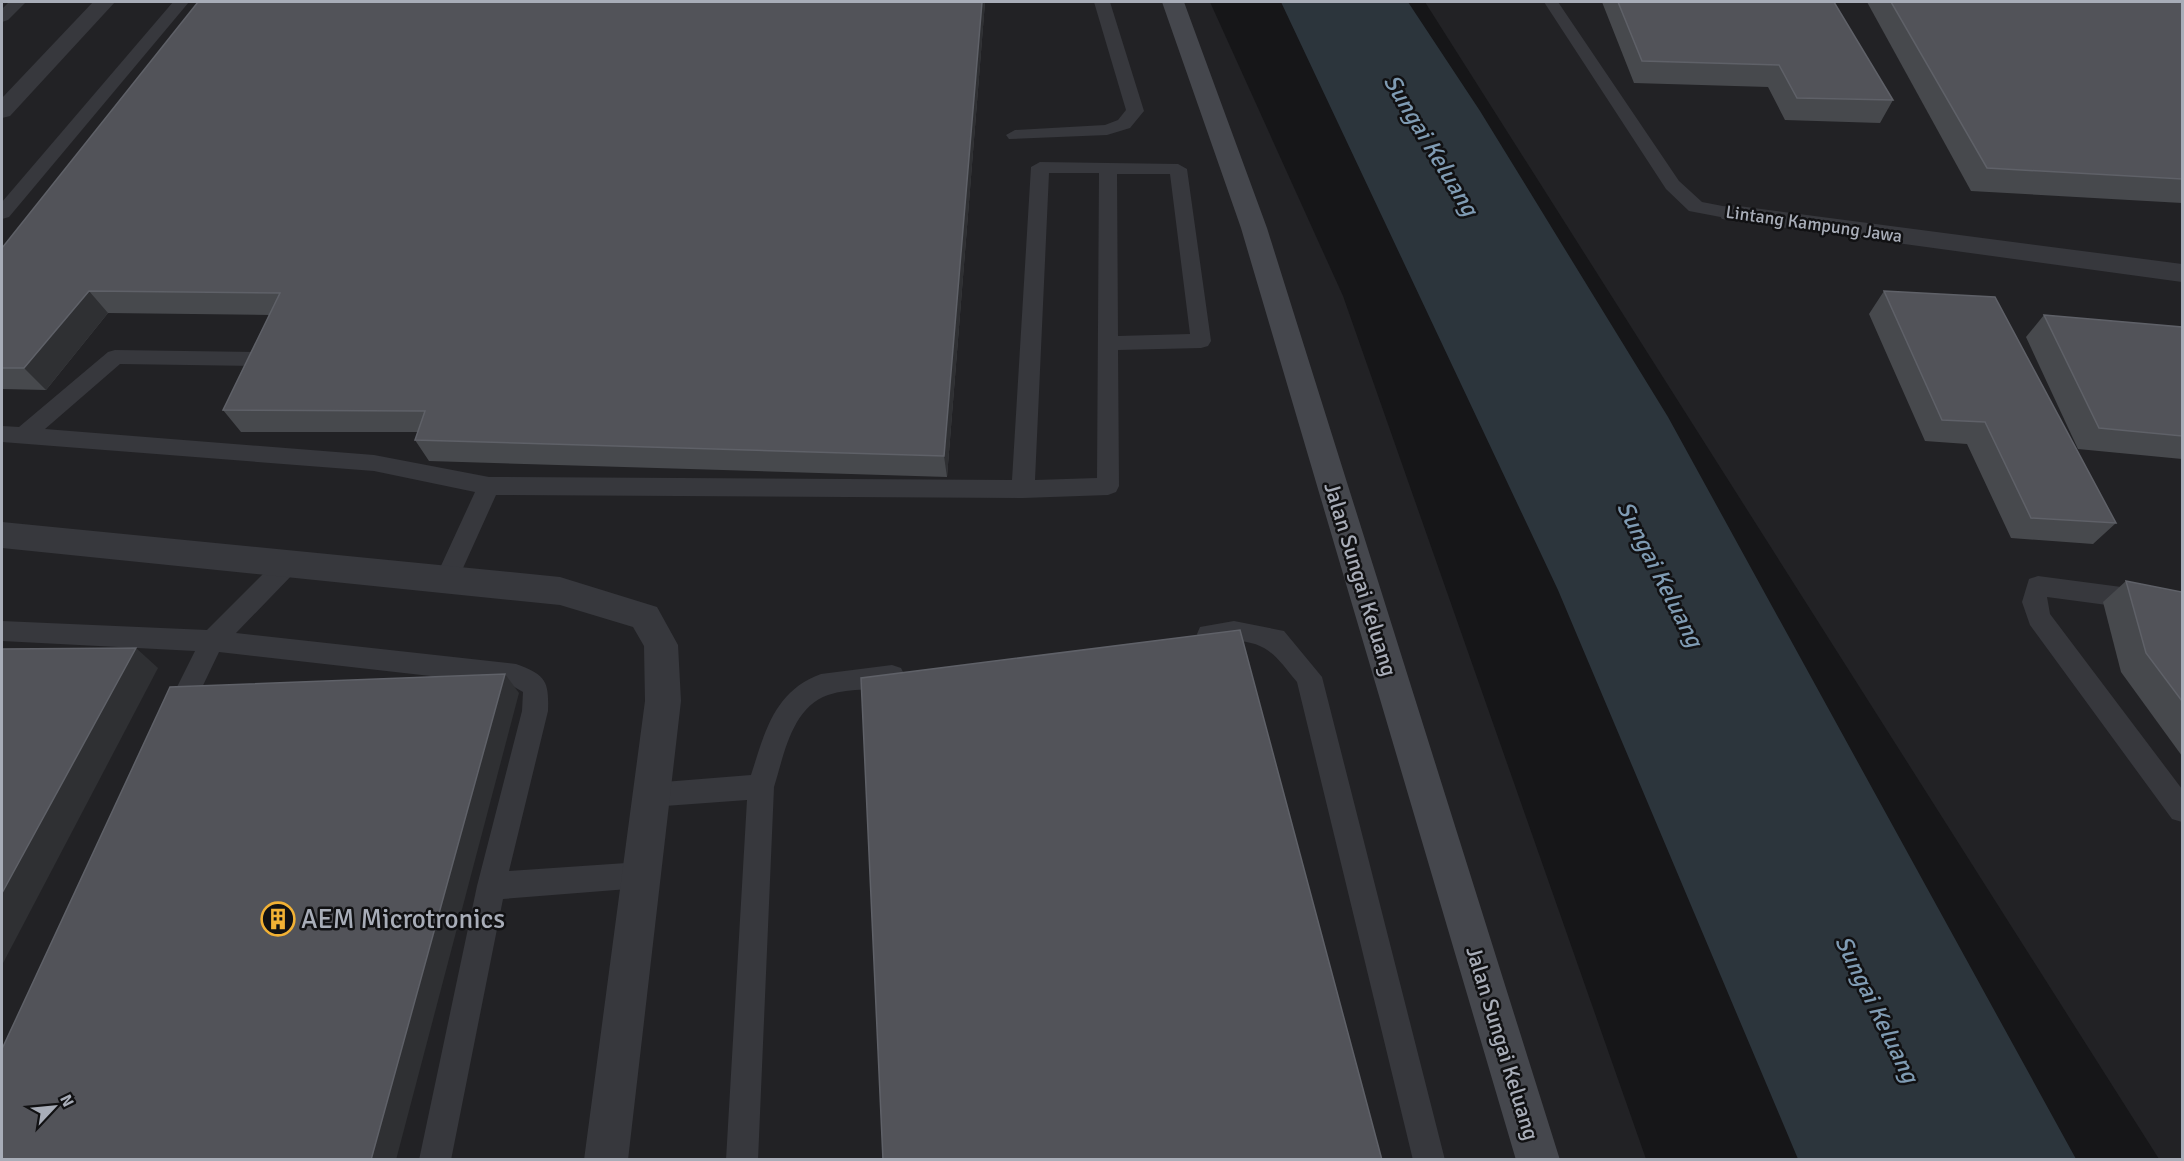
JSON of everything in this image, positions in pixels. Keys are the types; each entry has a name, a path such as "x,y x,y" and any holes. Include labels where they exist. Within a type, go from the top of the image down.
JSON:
{"street":[{"path":"2,111 104,2"},
{"name":"Jalan Sungai Keluang","path":"1173,2 1254,228 1538,1160"},
{"name":"Lintang Kampung Jawa","path":"1731,213 2182,273"},
{"path":"2,536 560,591 645,617 661,645 663,701 606,1160"}],"lane":[{"path":"2,17 18,2"},
{"path":"2,213 181,2"},
{"path":"1015,135 1107,130 1124,124 1136,111 1102,2"},
{"name":"Lintang Kampung Jawa","path":"1551,2 1672,185 1696,207 1731,213"},
{"path":"1023,489 1040,167 1178,169 1201,341 1108,343"},
{"path":"12,435 374,463 489,486 1023,489 1108,486 1108,168"},
{"path":"12,435 115,357 261,358"},
{"path":"446,581 489,486"},
{"path":"166,736 212,641 287,565"},
{"path":"2182,605 2038,586 2034,602 2039,618 2182,810"},
{"path":"2,631 212,641 516,675 536,687 535,711 491,886 435,1160"},
{"path":"1187,637 1234,631 1275,638 1309,677 1429,1160"},
{"path":"742,1160 761,787 788,710 821,685 916,673"},
{"path":"651,795 761,787"},
{"path":"491,886 641,875"}],"shaded area":[{"path":"2,2 1210,2 1343,296 1646,1159 2,1160"},
{"path":"1425,2 2182,2 2182,1159 2159,1159"}],"water":[{"name":"Sungai Keluang","path":"1281,2 1408,2 1480,111 1668,417 2076,1159 1798,1159 1558,590"}],"building":[{"path":"198,2 982,2 944,456 415,440 425,411 223,410 280,293 89,291 24,368 2,368 2,248"},
{"path":"1618,2 1834,2 1893,100 1797,98 1779,65 1642,61"},
{"path":"1891,2 2182,2 2182,179 1987,168"},
{"path":"1884,291 1995,297 2116,523 2031,518 1985,422 1942,420"},
{"path":"2044,315 2182,327 2182,436 2099,428"},
{"path":"2126,581 2182,592 2182,701 2146,653"},
{"path":"1240,630 1382,1160 883,1160 861,678"},
{"path":"136,648 2,893 2,649"},
{"name":"AEM Microtronics","path":"505,674 371,1160 2,1160 2,1049 170,687"}],"place":[{"name":"AEM Microtronics","path":"278,919"}]}
